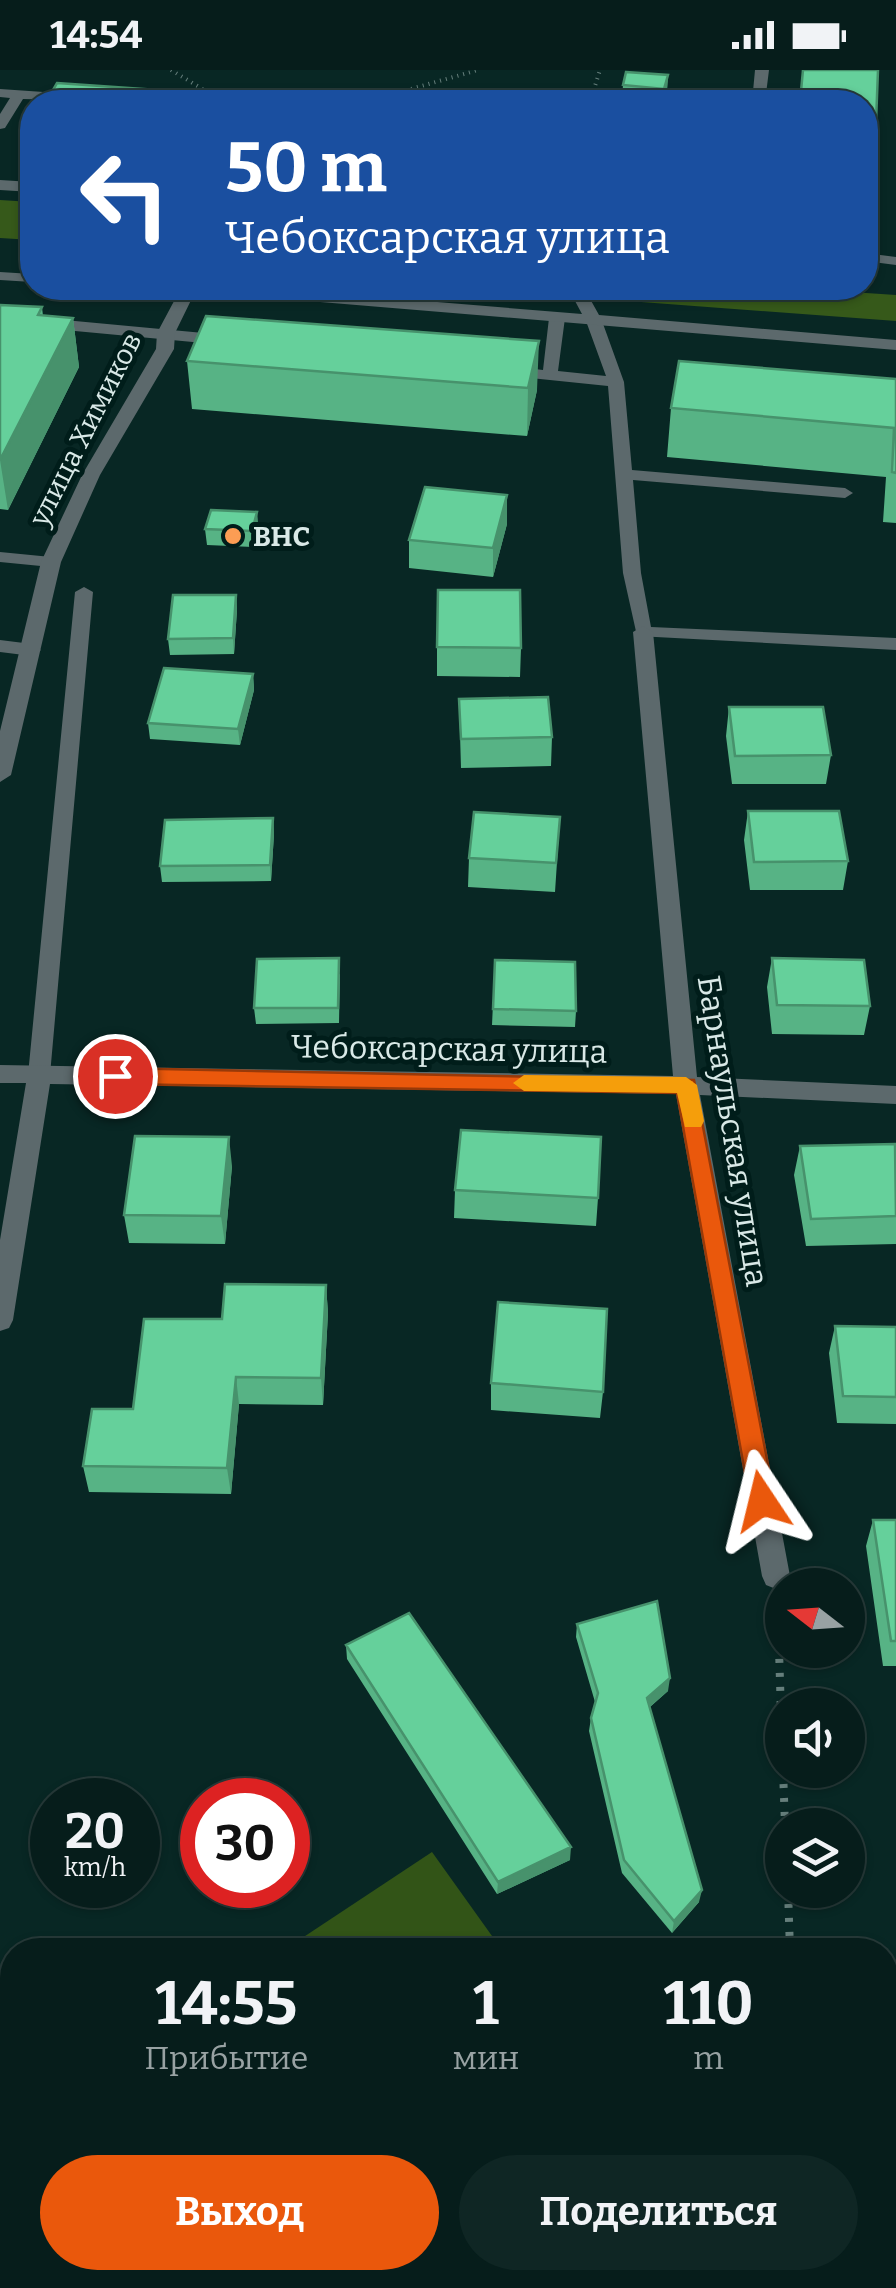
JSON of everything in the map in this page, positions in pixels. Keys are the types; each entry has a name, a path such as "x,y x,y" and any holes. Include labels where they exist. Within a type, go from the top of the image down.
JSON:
{"street":[{"name":"улица Химиков","path":"0,775 51,562 91,475 165,349 166,333 183,300"},
{"path":"351,300 896,346"},
{"path":"583,300 594,321"},
{"name":"Барнаульская улица","path":"643,632 686,1085 775,1568"},
{"name":"Чебоксарская улица","path":"0,1074 686,1085 896,1095"},
{"path":"0,1320 39,1075"}],"lane":[{"path":"0,93 18,94 0,126"},
{"path":"550,375 557,318"},
{"path":"0,319 234,341"},
{"path":"594,321 616,382 632,573 643,632 896,644"},
{"path":"491,369 616,382"},
{"path":"624,474 845,493"},
{"path":"0,557 51,562"},
{"path":"39,1075 84,592"},
{"path":"0,646 32,650"}],"path":[{"path":"171,70 204,90"},
{"path":"407,90 478,70"},
{"path":"789,1908 790,1938"}],"green space":[{"path":"0,200 20,201 20,239 0,238"},
{"path":"878,294 896,295 896,321 641,302 878,300"},
{"path":"432,1852 493,1938 302,1938"}],"building":[{"path":"803,70 878,70 877,90 801,90"},
{"path":"626,72 668,75 664,89 623,85"},
{"path":"57,83 159,90 53,90"},
{"path":"0,305 42,307 38,315 73,318 0,460"},
{"path":"206,316 539,341 528,388 187,361"},
{"path":"679,361 896,379 896,473 892,472 894,428 671,408"},
{"path":"425,487 507,495 493,548 409,540"},
{"path":"211,510 257,512 252,531 205,529"},
{"path":"438,590 520,590 521,648 437,647"},
{"path":"173,595 236,595 233,638 168,639"},
{"path":"164,668 253,674 238,729 148,723"},
{"path":"548,697 552,737 461,739 459,699"},
{"path":"729,707 823,707 831,755 735,756"},
{"path":"748,811 839,811 848,861 754,862"},
{"path":"474,812 560,817 556,863 469,858"},
{"path":"273,818 270,865 160,866 165,820"},
{"path":"339,958 338,1008 254,1008 257,959"},
{"path":"772,958 864,960 870,1006 777,1005"},
{"path":"495,960 575,962 576,1011 493,1009"},
{"path":"461,1130 601,1137 598,1198 455,1190"},
{"path":"135,1136 229,1137 221,1216 124,1215"},
{"path":"895,1144 896,1216 811,1219 800,1146"},
{"path":"225,1284 326,1285 321,1378 236,1377 227,1468 83,1466 92,1409 133,1409 144,1319 222,1319"},
{"path":"498,1302 607,1309 603,1392 491,1383"},
{"path":"835,1326 896,1327 896,1397 843,1396"},
{"path":"873,1520 896,1520 896,1641 891,1641"},
{"path":"657,1601 670,1678 647,1698 702,1890 674,1921 624,1860 591,1718 598,1693 577,1624"},
{"path":"409,1613 571,1847 498,1882 346,1645"}],"slow traffic":[{"path":"524,1083 686,1085 693,1121"}],"place":[{"name":"ВНС","path":"233,536"}],"route":[{"path":"115,1076 686,1085 762,1501"}]}
